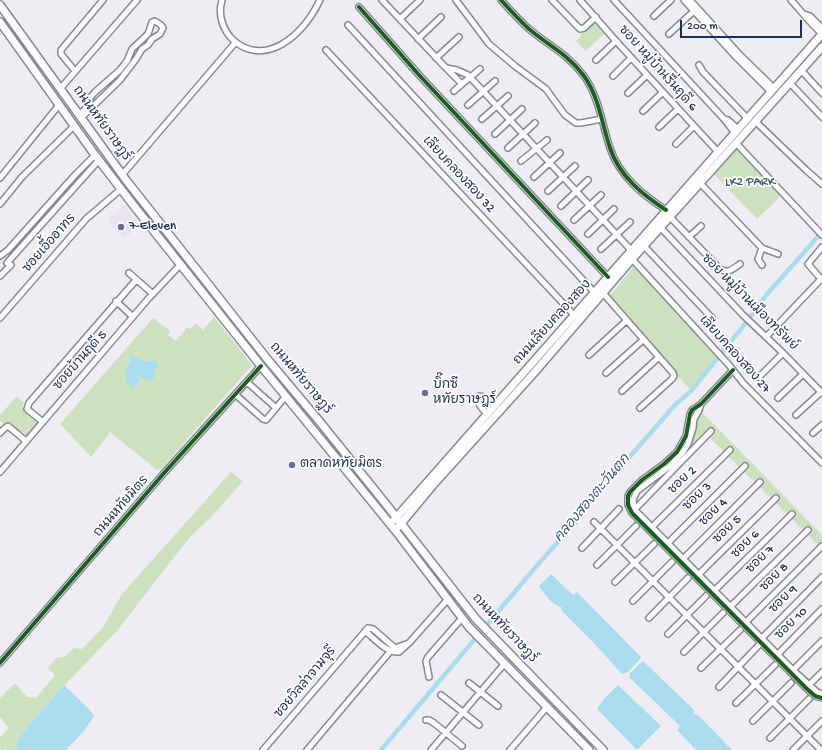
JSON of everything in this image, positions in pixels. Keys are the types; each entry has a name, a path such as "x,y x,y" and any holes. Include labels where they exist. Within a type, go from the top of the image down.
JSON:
{"main road":[{"name":"ถนนหทัยราษฎร์","path":"0,5 122,175 268,360 390,508 476,619 603,750"},
{"name":"ถนนหทัยราษฎร์","path":"0,22 121,190 261,366 390,523 469,627 589,750"},
{"name":"ถนนเลียบคลองสอง","path":"401,524 408,514 533,374 660,228 668,213 718,152 822,34"},
{"name":"ถนนเลียบคลองสอง","path":"401,524 406,506 526,368 632,250 700,183 822,47"},
{"path":"261,366 268,360"},
{"path":"526,368 533,374"},
{"path":"390,508 395,509 406,506"},
{"path":"390,523 401,524"},
{"path":"395,530 401,524"}],"street":[{"path":"75,71 61,54 61,50 103,0"},
{"path":"60,89 137,0"},
{"path":"222,0 221,9 224,31 235,43 253,51 264,51 275,48 289,40 312,16 320,0"},
{"path":"382,0 462,84"},
{"path":"400,19 420,0"},
{"path":"456,0 489,44 546,89 565,115 576,123 602,119"},
{"path":"501,0 529,29 564,55 580,71 591,88 615,160 628,180 668,213 689,237 724,271 731,270 740,264"},
{"path":"552,0 580,29 584,28 596,17"},
{"name":"ซอย หมู่บ้านรื่นฤดี 6","path":"580,0 631,58 718,152"},
{"path":"614,0 728,125 737,131"},
{"path":"654,16 671,0"},
{"path":"684,0 772,90"},
{"path":"690,0 715,31"},
{"path":"791,0 804,14 807,20 822,34"},
{"path":"359,7 420,76 608,277"},
{"path":"668,34 694,11"},
{"path":"804,14 810,16 822,28"},
{"path":"418,39 441,17"},
{"path":"80,117 120,80 142,48 148,45 152,39 157,37 162,31 163,28 158,22 152,22 148,34 132,48 127,60 119,71 90,98 90,107"},
{"path":"348,25 594,292"},
{"path":"436,58 459,36"},
{"path":"596,60 616,41"},
{"path":"122,175 235,43"},
{"name":"เลียบคลองสอง 32","path":"326,50 574,315"},
{"path":"613,76 631,58"},
{"path":"127,60 132,64"},
{"path":"699,65 703,72 748,118"},
{"path":"446,68 457,70 470,78 632,250"},
{"path":"454,91 480,69"},
{"path":"801,70 822,93"},
{"path":"628,93 647,75"},
{"path":"468,105 495,82"},
{"path":"790,83 822,117"},
{"path":"643,111 663,92"},
{"path":"482,119 508,96"},
{"path":"0,178 59,105"},
{"path":"494,134 522,109"},
{"path":"659,127 678,109"},
{"path":"756,122 801,166 822,184"},
{"path":"508,148 535,124"},
{"path":"0,204 22,177 74,126"},
{"path":"676,144 694,126"},
{"path":"521,161 547,140"},
{"path":"736,143 822,235"},
{"path":"534,177 550,164 560,153"},
{"path":"0,256 8,250 75,175 97,158"},
{"path":"0,276 11,265 7,263 15,256 97,158"},
{"path":"548,191 575,166"},
{"path":"561,206 588,180"},
{"path":"700,183 762,248 778,254"},
{"name":"ซอยเอื้ออาทร","path":"0,318 86,219 121,190"},
{"path":"574,220 601,195"},
{"path":"588,234 614,209"},
{"path":"40,214 46,219"},
{"path":"601,249 630,222"},
{"path":"689,237 701,226"},
{"name":"ซอย หมู่บ้านเมืองทรัพย์","path":"660,228 743,315 821,392"},
{"path":"644,246 712,318"},
{"path":"766,337 822,279 808,264 822,247"},
{"path":"762,248 758,259 762,265"},
{"path":"8,250 15,256"},
{"name":"เลียบคลองสอง 27","path":"632,259 733,370 743,383 822,463"},
{"name":"ซอยบ้านฤดี 5","path":"0,472 153,294 180,265"},
{"path":"129,273 153,294"},
{"path":"42,422 28,409 29,403 136,280"},
{"path":"602,293 673,373 674,376 640,408"},
{"path":"116,302 133,318"},
{"path":"589,355 626,321"},
{"path":"606,373 643,340"},
{"path":"758,377 783,353"},
{"path":"622,391 659,357"},
{"name":"ถนนหทัยมิตร","path":"0,664 164,473 261,366"},
{"path":"636,508 668,467 683,452 694,419 701,404 733,370"},
{"path":"778,398 803,374"},
{"path":"247,382 276,408"},
{"path":"796,415 821,392"},
{"path":"236,394 263,419 266,420 286,396"},
{"path":"484,397 479,396 476,399 487,414"},
{"path":"813,433 822,425"},
{"path":"0,433 8,426 26,441"},
{"path":"711,431 637,491 633,497 632,503 634,509 668,543 697,576 715,590 731,606 745,624 778,654 811,693 822,698"},
{"name":"ซอย 2","path":"652,527 730,450"},
{"name":"ซอย 3","path":"668,543 745,466"},
{"path":"668,467 642,480 630,492 628,500 629,509 792,671 816,692 822,694"},
{"name":"ซอย 4","path":"683,559 760,482"},
{"name":"ซอย 5","path":"697,576 776,498"},
{"path":"582,548 619,509"},
{"name":"ซอย 6","path":"715,590 792,514"},
{"path":"594,522 821,750"},
{"path":"597,566 636,526"},
{"name":"ซอย 7","path":"731,606 808,530"},
{"path":"615,582 654,544"},
{"name":"ซอย 8","path":"745,624 822,546"},
{"path":"633,601 652,580 672,562"},
{"name":"ซอย 9","path":"762,638 822,577"},
{"path":"649,618 688,578"},
{"path":"668,634 706,596"},
{"path":"306,750 392,649 409,643 448,599"},
{"name":"ซอย 10","path":"778,654 822,609"},
{"path":"684,652 723,613"},
{"path":"430,677 426,661 428,657 462,618"},
{"name":"ซอยวิลล่าจามจุรี","path":"263,750 368,628 373,629 392,649"},
{"path":"702,668 740,630"},
{"path":"792,671 822,641"},
{"path":"719,686 758,646"},
{"path":"431,750 505,663"},
{"path":"736,703 775,665"},
{"path":"809,685 822,672"},
{"path":"470,683 498,706"},
{"path":"753,721 791,683"},
{"path":"441,695 479,725"},
{"path":"770,738 809,700"},
{"path":"510,750 547,707"},
{"path":"426,720 430,720 462,746"},
{"path":"793,750 822,721"}],"shaded area":[{"path":"123,205 139,225 124,239 108,221"}],"green space":[{"path":"592,23 595,24 604,34 586,51 576,41"},
{"name":"LK2 PARK","path":"741,145 785,192 757,219 714,174"},
{"path":"634,266 721,354 689,389 609,297"},
{"path":"214,317 252,365 162,468 157,470 110,432 91,457 60,424 153,318 170,331 168,335 176,341 187,327 190,329 196,323 203,330","holes":["129,355 144,361 147,360 153,371 146,380 136,377 128,379 126,367 130,361"]},
{"path":"17,396 24,403 22,406 24,410 38,422 27,435 8,422 5,425 0,421 0,415"},
{"path":"701,411 822,535 822,549 709,437 705,437 692,448 688,448 696,419"},
{"path":"231,472 243,481 213,515 189,538 116,632 58,692 21,735 15,747 17,750 2,750 0,748 0,737 9,728 0,717 0,698 15,683 27,697 36,698 55,675 48,668 56,658 64,657 74,648 82,649 104,626 122,594"}],"water":[{"path":"129,354 144,361 155,360 159,366 153,371 156,375 152,380 137,377 139,380 137,386 131,388 126,372 126,367 130,361"},
{"path":"551,574 573,595 577,592 641,657 628,672 622,674 562,611 561,607 554,604 546,595 539,586"},
{"path":"643,661 694,710 694,714 699,716 732,750 696,750 677,730 680,726 629,677 630,673"},
{"path":"64,685 90,710 94,716 84,731 66,750 17,750 15,747 21,735"},
{"path":"618,685 661,726 637,750 597,709 604,699"}],"waterway":[{"name":"คลองสองตะวันตก","path":"381,750 540,562 576,522 600,487 613,476 675,405 691,391 768,293 822,232"}],"cycle path":[{"path":"501,0 529,29 565,56 578,68 589,84 593,93 600,111 610,148 619,167 633,184 666,210"},
{"path":"359,7 420,76 608,277"},
{"path":"0,663 164,473 261,366"},
{"path":"733,370 701,404 692,410 686,436 677,452 664,464 642,480 630,492 628,496 628,505 632,513 806,688 815,696 822,698"}],"place":[{"name":"7-Eleven","path":"121,227"},
{"name":"บิ๊กซี หทัยราษฎร์","path":"425,393"},
{"name":"ตลาดหทัยมิตร","path":"292,465"}]}
